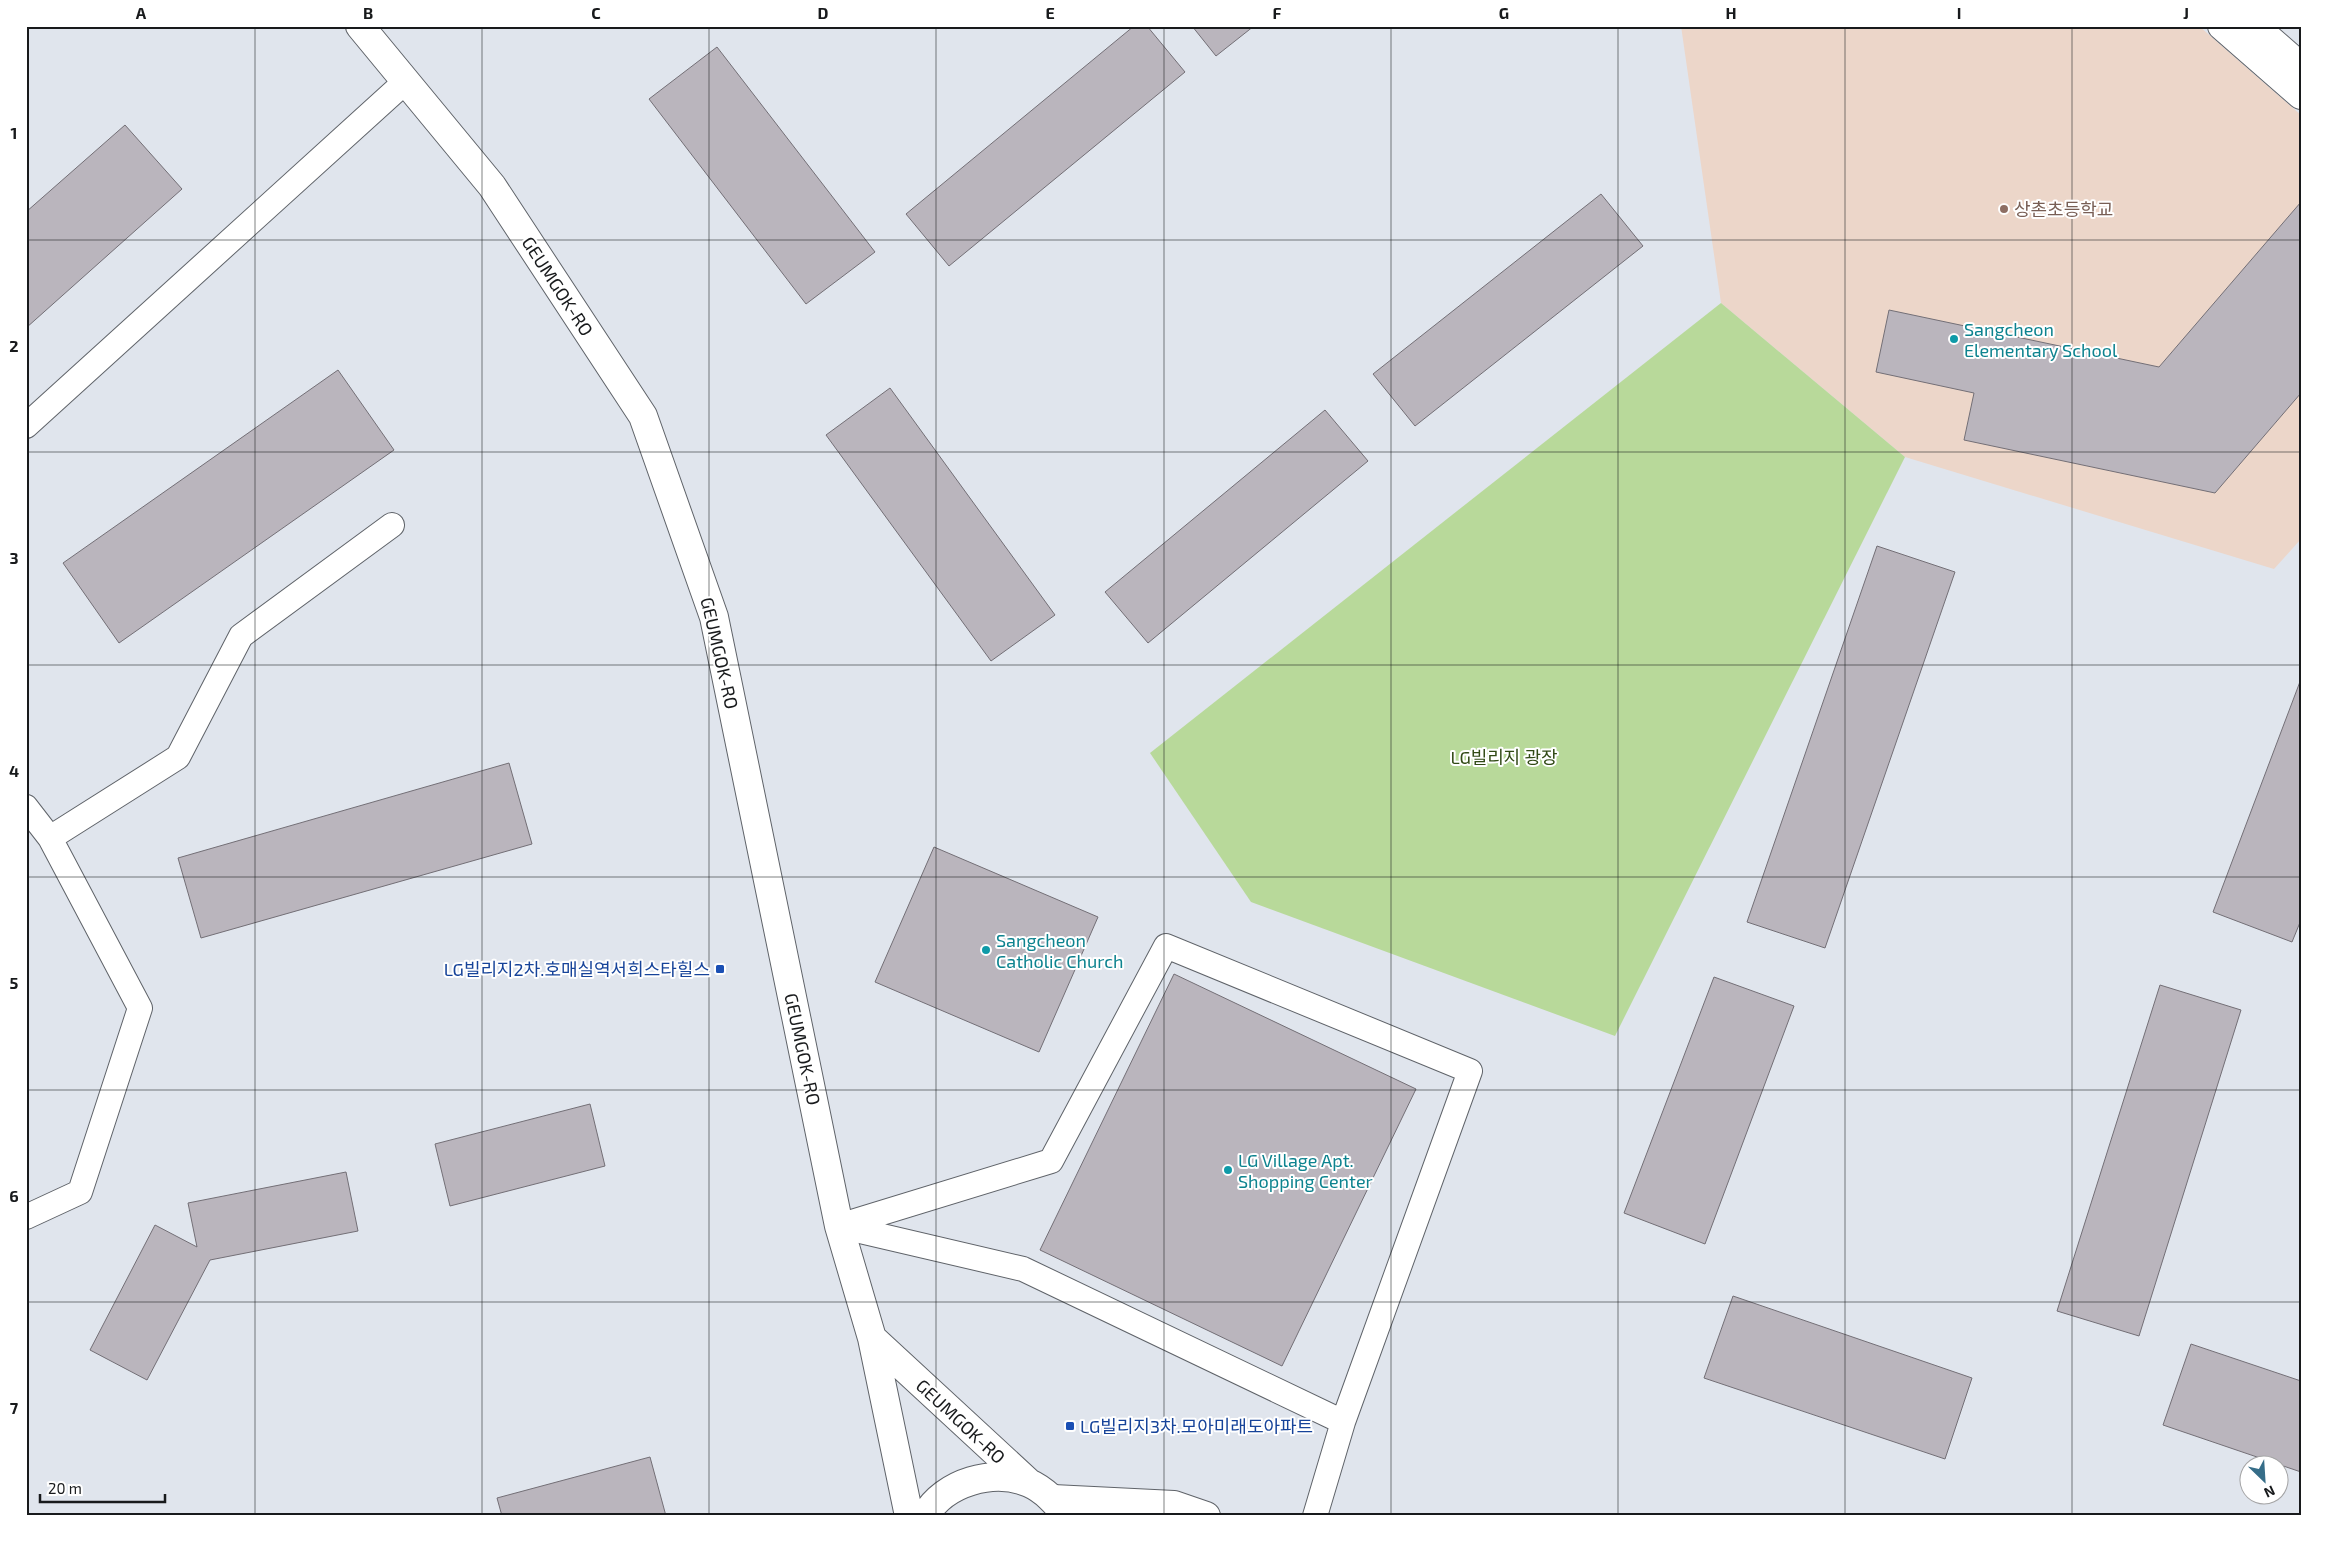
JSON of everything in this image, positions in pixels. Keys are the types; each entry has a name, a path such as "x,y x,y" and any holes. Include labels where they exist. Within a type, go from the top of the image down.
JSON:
{"main road":[{"name":"GEUMGOK-RO","path":"360,26 492,186 643,416 714,617 840,1226 872,1338 909,1516"},
{"path":"2222,26 2301,95"},
{"path":"2254,26 2301,67"},
{"name":"GEUMGOK-RO","path":"872,1338 1029,1483"},
{"path":"925,1516 931,1505 960,1484 994,1476 1029,1483 1060,1507 1174,1505 1206,1516"}],"lane":[{"path":"26,426 405,82"},
{"path":"50,838 178,757 241,636 392,525"},
{"path":"26,807 50,838 140,1008 80,1192 26,1217"},
{"path":"840,1226 1051,1161 1166,946 1470,1071 1343,1422 1315,1516"},
{"path":"840,1226 1023,1269 1343,1422"}],"shaded area":[{"name":"상촌초등학교","path":"1681,26 2199,26 2301,115 2301,539 2274,569 1905,457 1721,303"}],"green space":[{"name":"LG빌리지 광장","path":"1721,303 1905,457 1615,1036 1251,902 1150,753"}],"building":[{"path":"1134,26 1147,26 1185,72 949,266 906,214"},
{"path":"1192,26 1254,26 1216,56"},
{"path":"717,47 875,252 806,304 649,99"},
{"path":"125,125 182,189 26,328 26,212"},
{"path":"1601,194 1643,246 1415,426 1373,374"},
{"name":"Sangcheon Elementary School","path":"2301,202 2301,393 2215,493 1964,440 1974,393 1876,372 1889,310 2159,367"},
{"path":"338,370 394,450 119,643 63,563"},
{"path":"890,388 1055,615 991,661 826,435"},
{"path":"1325,410 1368,461 1148,643 1105,592"},
{"path":"1877,546 1955,572 1825,948 1747,922"},
{"path":"2301,679 2301,920 2292,942 2213,912"},
{"path":"509,763 532,844 201,938 178,858"},
{"name":"Sangcheon Catholic Church","path":"934,847 1098,917 1039,1052 875,982"},
{"name":"LG Village Apt. Shopping Center","path":"1174,974 1416,1089 1282,1366 1040,1250"},
{"path":"1714,977 1794,1006 1705,1244 1624,1213"},
{"path":"2160,985 2241,1010 2139,1336 2057,1311"},
{"path":"590,1104 605,1166 450,1206 435,1144"},
{"path":"346,1172 358,1231 210,1260 147,1380 90,1350 155,1225 197,1247 188,1203"},
{"path":"1733,1296 1972,1378 1945,1459 1704,1378"},
{"path":"2191,1344 2301,1381 2301,1472 2290,1468 2290,1454 2248,1454 2163,1425"},
{"path":"650,1457 666,1516 502,1516 497,1498"}],"place":[{"name":"상촌초등학교","path":"2004,209"},
{"name":"Sangcheon Elementary School","path":"1954,339"},
{"name":"Sangcheon Catholic Church","path":"986,950"},
{"name":"LG빌리지2차.호매실역서희스타힐스","path":"720,969"},
{"name":"LG Village Apt. Shopping Center","path":"1228,1170"},
{"name":"LG빌리지3차.모아미래도아파트","path":"1070,1426"}]}
